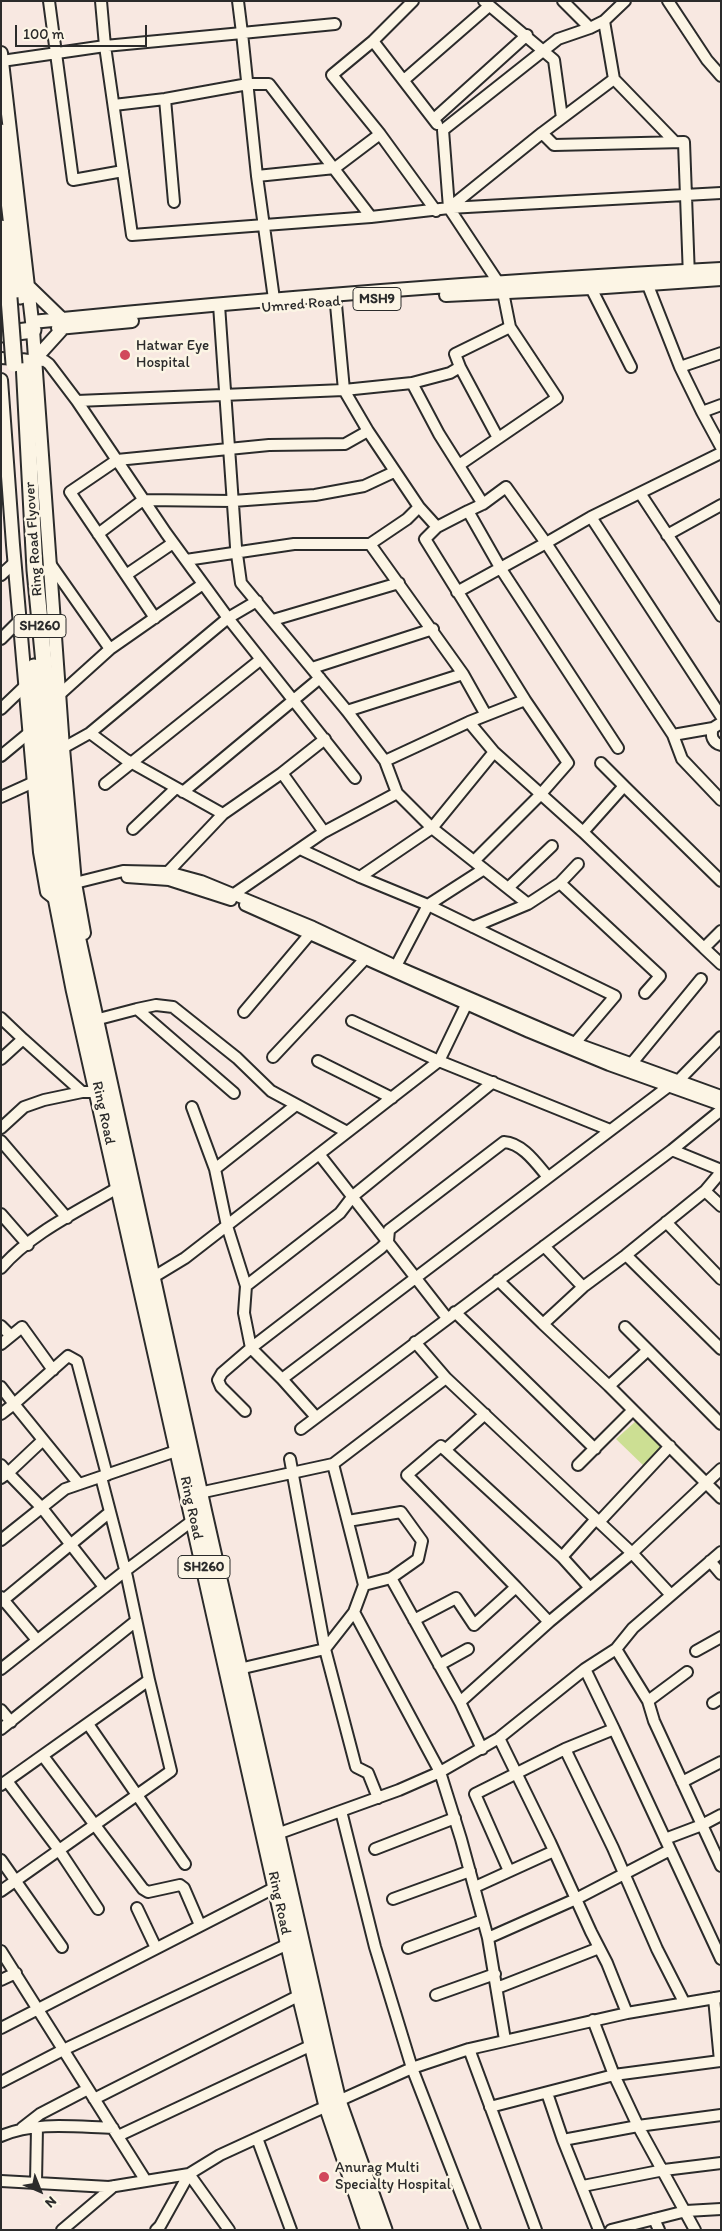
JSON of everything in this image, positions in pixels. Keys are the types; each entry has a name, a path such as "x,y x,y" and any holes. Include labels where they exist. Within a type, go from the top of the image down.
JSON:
{"highway":[{"name":"Ring Road Flyover","path":"1,132 20,294 26,571 56,899"},
{"name":"Ring Road Flyover","path":"1,228 20,294"},
{"path":"1,323 33,326"},
{"path":"1,334 33,326"},
{"name":"Ring Road Flyover","path":"22,360 35,570 66,881 78,945"},
{"name":"Ring Road","path":"56,899 152,1278 199,1493 199,1516 232,1698 312,2045 384,2230"},
{"name":"Ring Road","path":"78,945 95,1020 119,1187 179,1450 199,1516 239,1670 277,1834 333,2103 369,2230"}],"main road":[{"path":"2,57 20,294 33,326 22,360 49,561 74,883 84,937 78,945"},
{"path":"689,276 721,269"},
{"name":"Umred Road","path":"33,326 335,298 500,287 591,288 645,278 689,276 721,279"},
{"path":"500,287 543,281 645,278"},
{"path":"20,294 63,323 22,360"},
{"path":"219,308 274,299 335,298"},
{"path":"1,380 14,563 40,852 47,892 56,899"}],"street":[{"path":"50,1 55,53 73,180 123,171"},
{"path":"101,1 105,46 132,235 371,217 449,208 721,193"},
{"path":"238,1 257,176 274,299"},
{"path":"413,1 373,42 332,75 380,134 436,211"},
{"path":"563,1 590,28"},
{"path":"668,1 706,60 721,76"},
{"path":"443,130 558,39 604,21 624,2"},
{"path":"404,80 487,3 545,50 554,60 562,118"},
{"path":"604,21 614,79 675,142"},
{"path":"2,57 335,24"},
{"path":"434,119 527,36"},
{"path":"373,42 443,130 449,208 500,287 510,328 558,398 459,465"},
{"path":"449,208 542,133 614,79"},
{"path":"114,105 166,99 248,84 269,84 336,168 371,217"},
{"path":"166,99 174,202"},
{"path":"542,133 554,145 684,142 689,276"},
{"path":"257,176 336,168 380,134"},
{"path":"645,278 680,367 721,447"},
{"path":"591,288 631,367"},
{"path":"335,298 344,390 394,472 419,507 437,527"},
{"path":"219,308 236,551 241,583 347,711 385,762 397,793 432,828 528,904"},
{"path":"498,438 454,354 510,328"},
{"path":"680,367 721,353"},
{"path":"22,360 49,364 77,401 173,543 228,618 355,778"},
{"path":"77,401 344,390 412,383 450,373 460,367"},
{"path":"412,383 439,434 483,504"},
{"path":"702,412 721,405"},
{"path":"155,618 70,492 117,460 229,448 345,444 368,431"},
{"path":"457,592 592,517 721,453"},
{"path":"98,534 143,500 233,501 315,495 364,486 394,472"},
{"path":"474,861 540,795 568,763 525,700 425,539 437,527 483,504 506,487 546,543 673,735 682,759 721,800"},
{"path":"640,493 721,616"},
{"path":"667,535 721,505"},
{"path":"186,560 236,551 294,544 370,544 407,519 419,507"},
{"path":"468,511 501,569 618,748"},
{"path":"592,517 721,716"},
{"path":"126,575 173,543"},
{"path":"370,544 464,674 486,715"},
{"path":"49,561 110,649"},
{"path":"1,575 14,563"},
{"path":"273,620 399,583"},
{"path":"59,694 110,649 203,584"},
{"path":"63,748 90,733 228,618 257,602"},
{"path":"1,639 20,620"},
{"path":"312,668 433,629"},
{"path":"105,784 260,660"},
{"path":"347,711 464,674"},
{"path":"133,829 320,678"},
{"path":"1,709 26,685"},
{"path":"385,762 469,722 525,700"},
{"path":"469,722 494,752 583,832 721,964"},
{"path":"673,735 717,726 713,739 721,745"},
{"path":"1,756 30,732"},
{"path":"90,733 132,762 223,814"},
{"path":"166,876 223,814 282,773 325,739"},
{"path":"360,877 432,828 494,752"},
{"path":"601,764 721,881"},
{"path":"282,773 324,832"},
{"path":"1,798 34,782"},
{"path":"583,832 624,786"},
{"path":"234,894 324,832 397,793"},
{"path":"508,888 552,846"},
{"path":"300,849 360,877 428,905 615,996 575,1042"},
{"path":"473,927 528,904 560,883 578,864"},
{"path":"396,966 428,905 484,869"},
{"path":"74,883 123,871 166,876 234,894 322,931 396,966 575,1042 721,1096"},
{"path":"560,883 660,976 645,993"},
{"path":"199,884 364,960 570,1050 721,1105"},
{"path":"704,948 721,931"},
{"path":"244,1012 309,935"},
{"path":"273,1057 364,960"},
{"path":"632,1063 701,979"},
{"path":"95,1020 156,1005 172,1007 237,1058 271,1091 347,1132"},
{"path":"152,1278 185,1258 439,1061 466,1005"},
{"path":"137,1009 234,1093"},
{"path":"1,1018 82,1092"},
{"path":"352,1020 439,1061 610,1130"},
{"path":"679,1080 721,1037"},
{"path":"1,1059 23,1039"},
{"path":"318,1061 392,1098"},
{"path":"246,1286 340,1213 353,1196 493,1082"},
{"path":"282,1379 415,1276 669,1086"},
{"path":"1,1128 24,1107 44,1100 82,1092 105,1092"},
{"path":"215,1169 296,1105"},
{"path":"192,1107 215,1169 226,1226 246,1286 244,1313 251,1348 316,1417"},
{"path":"301,1429 672,1150 721,1110"},
{"path":"1,1141 67,1218"},
{"path":"245,1412 221,1387 218,1380 222,1373 251,1348 388,1241 390,1230 504,1142 512,1143 521,1148 548,1176"},
{"path":"543,1324 583,1287 705,1191 721,1171 672,1150"},
{"path":"319,1154 415,1276 451,1315 595,1448"},
{"path":"1,1268 9,1259 67,1218 119,1187"},
{"path":"705,1191 721,1206"},
{"path":"1,1214 28,1245"},
{"path":"666,1222 721,1279"},
{"path":"544,1246 583,1287"},
{"path":"626,1255 721,1348"},
{"path":"498,1280 634,1410 721,1498"},
{"path":"1,1326 11,1336"},
{"path":"1,1344 22,1327 54,1370"},
{"path":"625,1327 721,1424"},
{"path":"415,1342 446,1378 632,1553 671,1595"},
{"path":"609,1386 648,1350"},
{"path":"1,1414 68,1356 77,1361 104,1476 110,1512 171,1771 1,1890"},
{"path":"199,1493 333,1464 446,1378"},
{"path":"1,1387 79,1484"},
{"path":"578,1466 634,1410"},
{"path":"445,1450 485,1414"},
{"path":"43,1440 3,1472 42,1508 104,1587"},
{"path":"550,1622 407,1475 441,1446 562,1557 590,1588"},
{"path":"562,1557 670,1446"},
{"path":"1,1540 65,1489 179,1450"},
{"path":"290,1459 325,1649 356,1767 368,1773 378,1798"},
{"path":"239,1670 325,1649 354,1612 364,1585 333,1464"},
{"path":"460,1702 550,1622 632,1553 721,1468"},
{"path":"37,1640 2,1600 110,1512"},
{"path":"348,1521 401,1512 422,1541 418,1559 391,1578 364,1585"},
{"path":"1,1669 104,1587 199,1516"},
{"path":"277,1834 378,1798 440,1772 482,1749 499,1738 585,1669 616,1650 633,1628 721,1552"},
{"path":"710,1561 721,1574"},
{"path":"391,1578 460,1702 482,1749"},
{"path":"414,1620 456,1598 474,1625 516,1587"},
{"path":"354,1612 440,1772 475,1887 488,1938 505,2040"},
{"path":"1,1729 136,1622"},
{"path":"696,1651 721,1637"},
{"path":"439,1665 468,1649"},
{"path":"616,1650 648,1701 654,1721 721,1866"},
{"path":"585,1669 721,1959"},
{"path":"648,1701 687,1672"},
{"path":"98,1909 58,1850 4,1783 149,1680"},
{"path":"1,1710 11,1722"},
{"path":"88,1724 185,1864"},
{"path":"509,1871 475,1794 565,1749 614,1729"},
{"path":"499,1738 554,1851 627,2013"},
{"path":"565,1749 624,1872 657,1950 684,2002"},
{"path":"43,1756 148,1892 175,1885 184,1888 200,1925"},
{"path":"682,1782 721,1762"},
{"path":"341,1811 375,1947 412,2068 475,2230"},
{"path":"665,1839 702,1825 721,1815"},
{"path":"375,1849 454,1818"},
{"path":"488,1938 576,1899 624,1872 670,1850"},
{"path":"475,1887 554,1851"},
{"path":"1,1860 62,1947"},
{"path":"393,1899 470,1871"},
{"path":"1,2028 276,1887"},
{"path":"137,1908 156,1948"},
{"path":"408,1948 483,1920"},
{"path":"1,2082 63,2050 288,1944"},
{"path":"497,1988 599,1948"},
{"path":"1,1951 146,2181"},
{"path":"1,1980 16,1973"},
{"path":"436,1995 495,1974"},
{"path":"94,2099 300,1995"},
{"path":"1,2181 114,2186 190,2174 220,2156 257,2138 412,2068 469,2049 505,2040 627,2013 717,1997 720,2064 614,2075 547,2094 490,2107"},
{"path":"593,2020 614,2075 638,2126 664,2170 695,2230"},
{"path":"1,2136 37,2126 116,2132 312,2045"},
{"path":"469,2049 536,2230"},
{"path":"21,2129 40,2114 88,2089"},
{"path":"547,2094 600,2230"},
{"path":"564,2140 638,2126 721,2115"},
{"path":"36,2183 37,2126"},
{"path":"257,2138 291,2230"},
{"path":"583,2186 664,2170 721,2163"},
{"path":"156,2230 190,2174"},
{"path":"190,2174 229,2230"},
{"path":"62,2230 114,2186"},
{"path":"610,2230 686,2211 721,2209"},
{"path":"654,2219 659,2230"}],"green space":[{"path":"636,1421 661,1445 648,1470 616,1439"}],"place":[{"name":"Hatwar Eye Hospital","path":"125,355"},
{"name":"Anurag Multi Specialty Hospital","path":"324,2177"}]}
